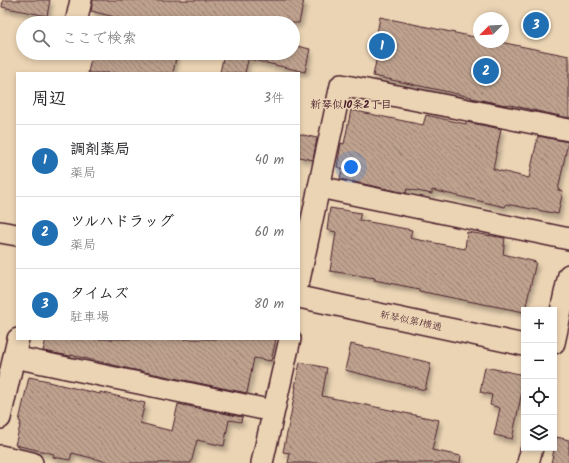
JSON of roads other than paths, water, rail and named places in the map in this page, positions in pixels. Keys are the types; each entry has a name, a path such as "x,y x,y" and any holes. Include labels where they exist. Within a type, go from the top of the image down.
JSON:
{"street":[{"path":"77,16 81,0"},
{"path":"300,289 319,187 341,85 569,130"},
{"path":"319,187 569,239"},
{"path":"0,232 16,235"},
{"path":"557,329 569,275"},
{"name":"新琴似第1横通","path":"300,294 521,344"},
{"path":"262,463 290,340"},
{"path":"0,418 16,348 273,411"},
{"path":"557,351 569,354"},
{"path":"528,463 531,451"},
{"path":"0,456 32,463"}],"place":[{"name":"タイムズ","path":"536,25"},
{"name":"調剤薬局","path":"382,46"},
{"name":"ツルハドラッグ","path":"486,71"}],"district":[{"name":"新琴似10条2丁目","path":"351,105"}]}
